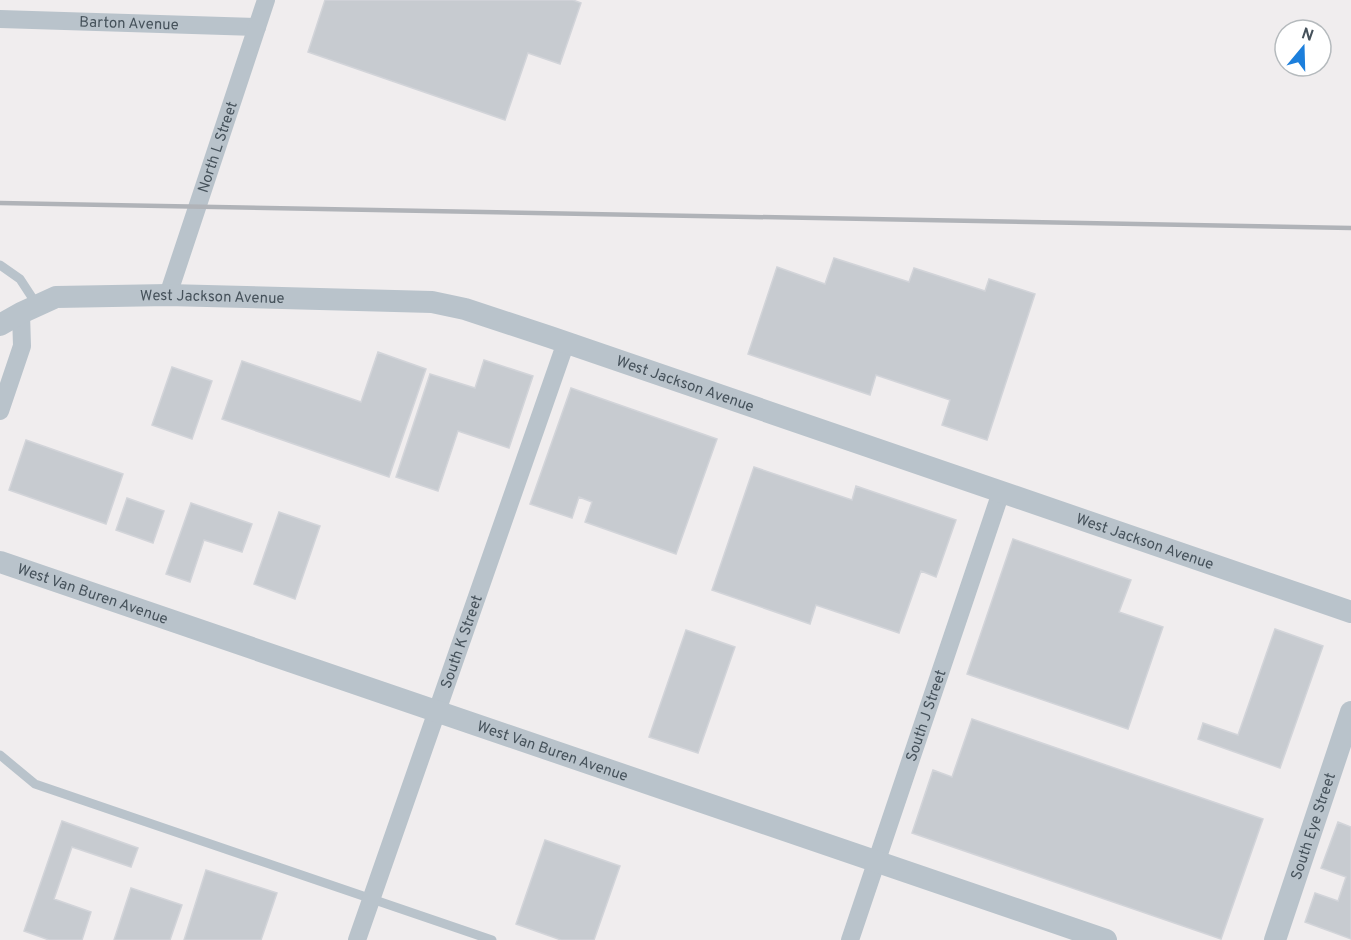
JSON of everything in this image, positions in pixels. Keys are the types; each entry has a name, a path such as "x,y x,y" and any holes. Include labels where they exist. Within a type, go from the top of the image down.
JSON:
{"street":[{"name":"North L Street","path":"168,295 266,0"},
{"name":"Barton Avenue","path":"0,19 257,27"},
{"name":"West Jackson Avenue","path":"0,325 56,297 168,295 432,302 465,309 1351,612"},
{"path":"0,411 22,346 29,309"},
{"name":"South K Street","path":"357,940 566,342"},
{"name":"South J Street","path":"850,940 1001,492"},
{"name":"West Van Buren Avenue","path":"0,562 1106,940"},
{"name":"South Eye Street","path":"1275,940 1351,712"}],"lane":[{"path":"0,265 20,279 29,309"},
{"path":"0,755 35,784 492,940"}],"building":[{"path":"325,0 573,0 581,3 560,64 528,53 505,120 308,52"},
{"path":"834,258 909,282 914,268 985,291 989,279 1035,294 987,440 942,425 950,400 876,375 870,395 748,354 777,267 825,284"},
{"path":"378,352 426,369 389,477 222,419 242,361 361,402"},
{"path":"484,360 533,376 509,448 458,431 438,491 396,477 430,374 475,388"},
{"path":"172,367 212,381 192,439 152,425"},
{"path":"571,388 717,439 676,554 585,522 592,502 579,497 572,518 530,504"},
{"path":"26,440 123,474 106,524 9,490"},
{"path":"754,467 852,500 856,486 956,520 936,577 921,571 899,633 816,605 810,624 712,590"},
{"path":"127,498 164,511 153,543 116,530"},
{"path":"191,503 252,524 242,552 204,540 190,582 166,574"},
{"path":"279,512 320,526 295,599 254,584"},
{"path":"1013,539 1131,580 1119,612 1163,627 1128,729 967,674"},
{"path":"1275,629 1323,646 1280,768 1198,739 1203,723 1238,735"},
{"path":"686,630 735,647 698,753 649,737"},
{"path":"972,719 1263,819 1221,939 912,833 933,770 952,777"},
{"path":"62,821 138,848 131,867 72,847 54,899 91,912 82,940 49,940 24,931"},
{"path":"1338,822 1351,827 1351,939 1305,922 1315,893 1338,901 1346,877 1321,868"},
{"path":"545,840 620,866 594,940 561,940 516,924"},
{"path":"206,870 277,893 261,940 184,940"},
{"path":"131,888 182,905 170,940 114,940"}],"railway":[{"path":"0,203 1351,228"}]}
